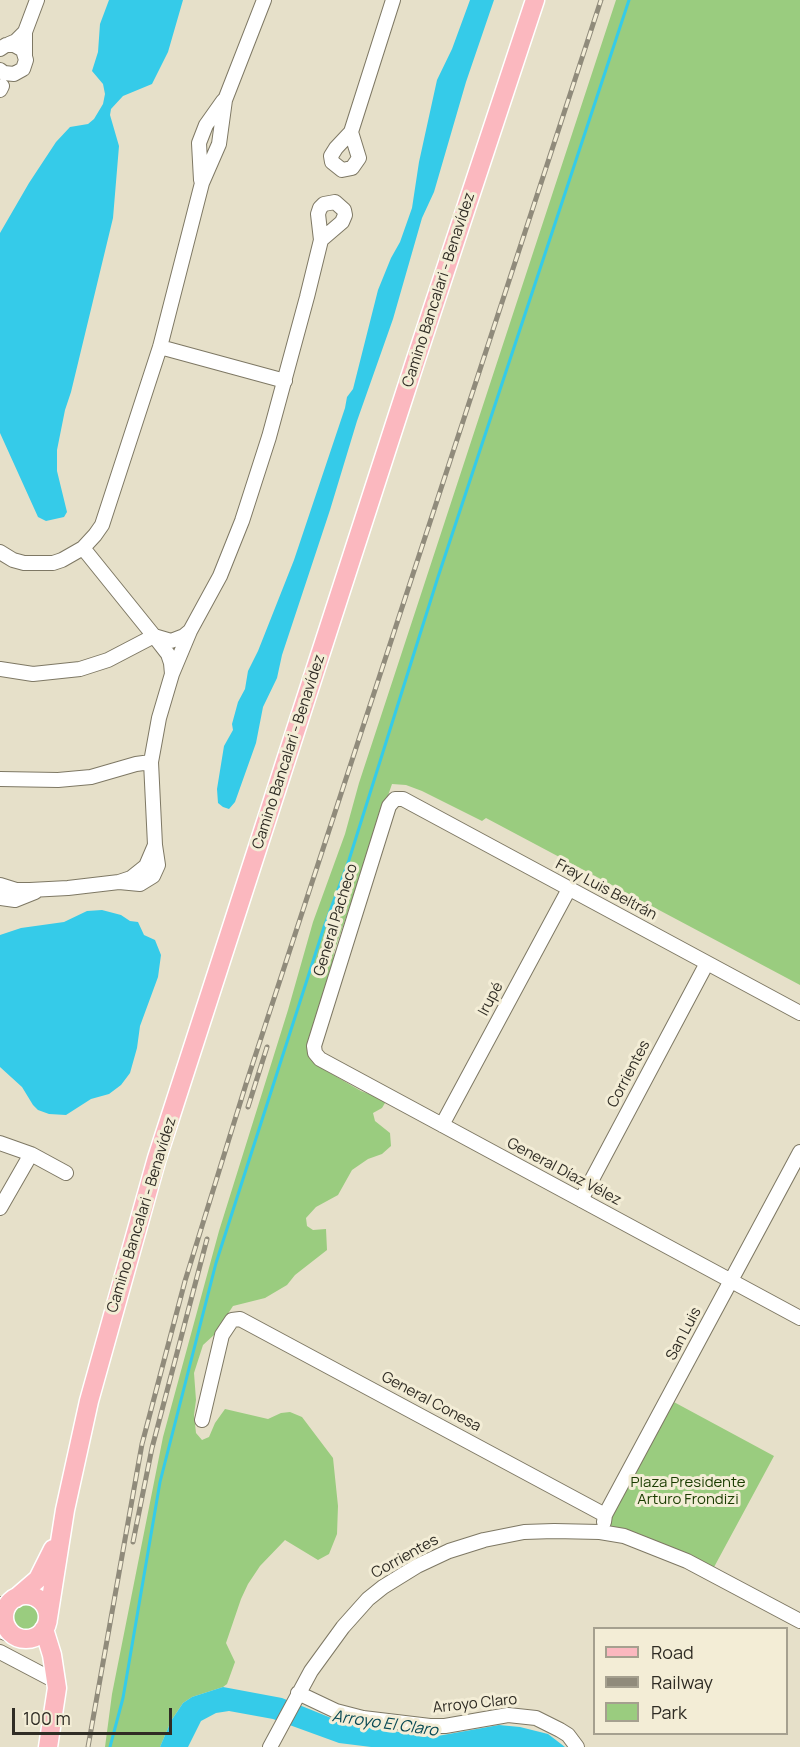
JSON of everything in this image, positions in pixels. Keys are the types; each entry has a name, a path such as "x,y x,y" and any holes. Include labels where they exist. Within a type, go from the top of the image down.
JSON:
{"main road":[{"name":"Camino Bancalari - Benavídez","path":"46,1624 65,1510 92,1389 157,1158 412,370 535,0"},
{"name":"Camino Bancalari - Benavídez","path":"8,1602 33,1586 44,1570 65,1510"},
{"path":"48,1747 57,1698 57,1679 46,1624 45,1606 40,1600 28,1596 8,1602 5,1612 6,1626 14,1636 36,1644 45,1652 57,1679"},
{"path":"14,1636 33,1638 46,1624"}],"street":[{"path":"1,88 25,65 25,32 37,0"},
{"path":"0,552 13,560 24,563 45,564 62,560 83,548 102,525 160,347 202,183 219,144 225,100 264,0"},
{"path":"351,132 393,0"},
{"path":"3,46 25,32"},
{"path":"3,46 19,47 25,55"},
{"path":"1,88 0,70 9,74 19,72"},
{"path":"202,183 199,142 206,125 225,100"},
{"path":"0,885 16,890 41,890 119,882 140,884 153,876 159,865 155,845 151,762 159,718 172,674 190,631 220,576 254,484 285,381 321,240"},
{"path":"160,347 285,381"},
{"path":"83,548 168,654 172,674"},
{"path":"0,669 33,674 80,669 108,660 154,636 171,641 190,631"},
{"path":"0,778 58,780 91,777 151,762"},
{"name":"Fray Luis Beltrán","path":"395,799 403,799 800,1013"},
{"name":"General Pacheco","path":"315,1053 314,1046 389,806 395,799"},
{"name":"Irupé","path":"442,1125 569,889"},
{"path":"0,898 15,900 41,890"},
{"name":"Corrientes","path":"581,1200 707,963"},
{"name":"General Díaz Vélez","path":"315,1053 320,1059 800,1318"},
{"path":"0,1143 30,1154 66,1173"},
{"name":"San Luis","path":"600,1532 605,1515 800,1152"},
{"path":"0,1208 30,1154"},
{"name":"General Conesa","path":"202,1420 222,1335 232,1320 240,1319 605,1515"},
{"name":"Corrientes","path":"270,1747 324,1650 368,1599 383,1587 417,1566 450,1551 504,1535 554,1531 600,1532"},
{"path":"600,1532 637,1540 687,1561 800,1621"},
{"path":"0,1652 57,1679"},
{"name":"Arroyo Claro","path":"297,1696 336,1711 363,1718 430,1726 508,1715 529,1716 568,1735 577,1747"}],"green space":[{"path":"616,0 800,0 800,985 486,818 482,821 422,791 406,785 392,784 334,952 332,977 318,1009 309,1056 318,1066 361,1091 382,1099 385,1103 382,1108 373,1113 375,1121 390,1133 391,1146 382,1154 368,1159 352,1170 338,1195 316,1207 306,1218 307,1226 313,1230 326,1229 327,1250 295,1275 287,1285 265,1298 233,1306 214,1335 203,1345 194,1373 196,1433 202,1440 209,1437 225,1409 268,1419 290,1412 302,1417 333,1458 338,1506 337,1534 329,1554 318,1560 285,1540 260,1566 241,1599 226,1643 235,1662 227,1684 192,1697 183,1703 171,1721 160,1747 105,1747 112,1694 163,1437 219,1231 313,922 345,834 359,783"},
{"name":"Plaza Presidente Arturo Frondizi","path":"672,1401 774,1456 713,1569 609,1526 609,1515"},
{"path":"24,1602 35,1606 39,1617 35,1628 24,1632 13,1628 9,1617 13,1606"}],"water":[{"path":"109,0 183,0 168,52 152,84 123,96 111,109 110,115 119,146 113,218 57,450 57,471 67,512 64,517 46,521 38,517 0,433 0,233 56,142 70,127 88,124 103,104 105,94 103,84 92,71 98,52 100,24"},
{"path":"470,0 494,0 466,82 434,192 422,218 393,319 357,421 282,655 277,678 263,707 256,743 235,802 229,809 218,803 217,789 224,746 233,730 232,724 238,702 245,689 248,671 294,560 347,397 353,389 378,290 400,242 412,208 419,162 437,80 452,49"},
{"path":"102,910 138,922 144,935 155,940 161,955 158,977 140,1026 130,1073 121,1085 109,1094 91,1099 66,1115 49,1114 38,1110 22,1087 0,1067 0,935 21,928 64,922 87,911"},
{"name":"Arroyo El Claro","path":"223,1687 282,1698 346,1724 432,1737 499,1725 520,1727 548,1734 565,1747 371,1747 339,1743 273,1719 229,1711 216,1713 201,1721 188,1747 160,1747 171,1721 183,1703 192,1697"}],"waterway":[{"path":"110,1747 123,1698 160,1482 216,1263 324,927 349,860 438,577 629,0"}],"railway":[{"path":"88,1747 142,1444 185,1281 246,1084 601,0"},
{"path":"248,1107 267,1047"},
{"path":"133,1542 152,1448 207,1239"}]}
